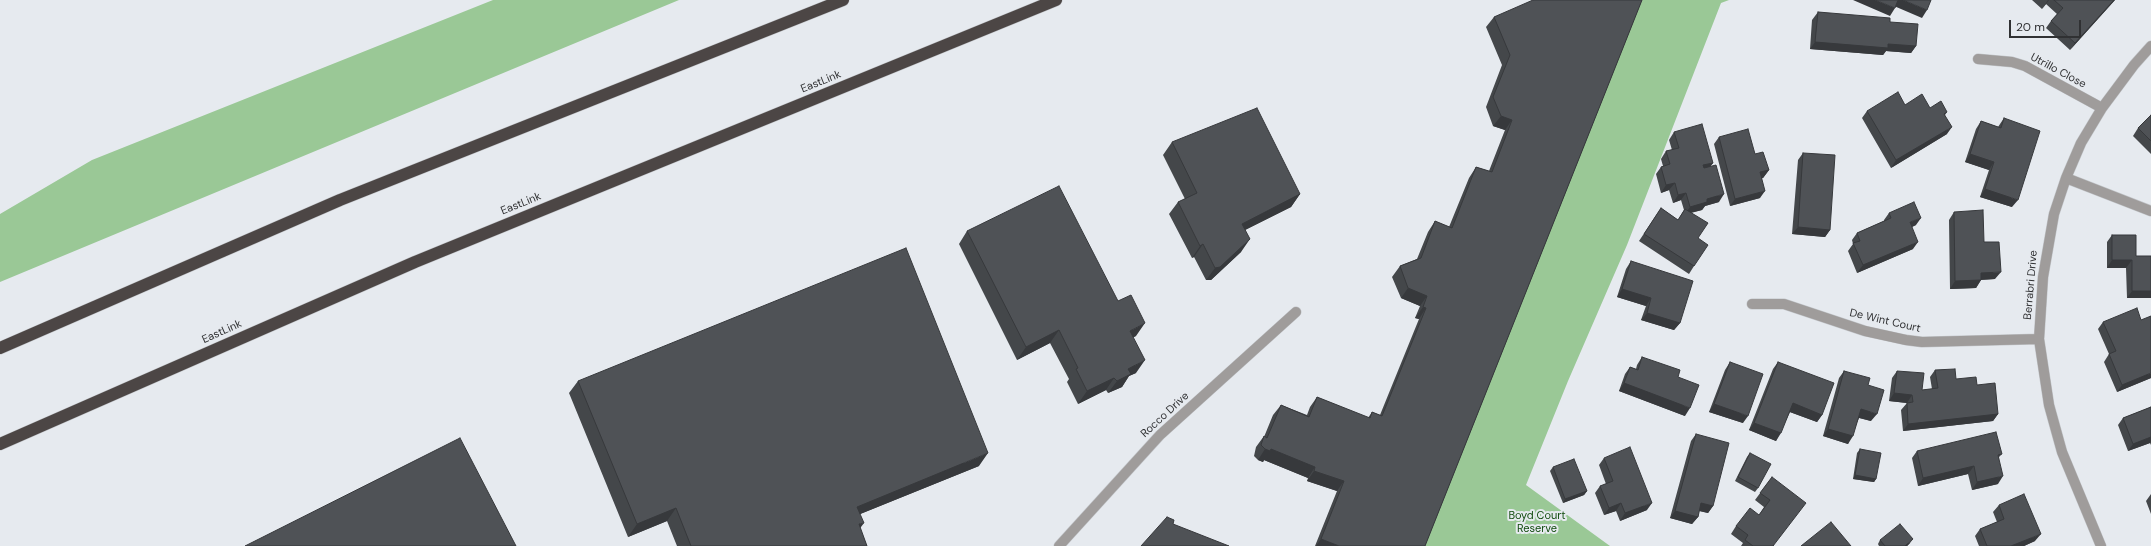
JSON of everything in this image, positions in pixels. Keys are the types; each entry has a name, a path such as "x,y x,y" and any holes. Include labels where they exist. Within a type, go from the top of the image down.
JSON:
{"highway":[{"path":"0,342 340,200 844,0"},
{"name":"EastLink","path":"0,444 415,262 1056,0"},
{"path":"0,348 340,200"}],"street":[{"name":"Berrabri Drive","path":"2101,546 2062,452 2054,425 2045,382 2039,339 2042,277 2054,214 2066,178 2081,143 2102,108 2134,65 2151,46"},
{"name":"Utrillo Close","path":"1978,59 2012,62 2025,66 2102,108"},
{"path":"2066,178 2151,211"},
{"name":"De Wint Court","path":"1752,304 1784,304 1865,331 1912,341 2039,339"},
{"name":"Rocco Drive","path":"1059,546 1155,440 1296,312"}],"green space":[{"path":"493,0 679,0 0,282 0,214 92,160"},
{"name":"Boyd Court Reserve","path":"1642,0 1729,0 1721,3 1627,245 1568,381 1526,485 1610,546 1423,546"}],"building":[{"path":"1533,0 1642,0 1425,546 1339,546 1321,539 1344,481 1314,471 1315,467 1271,449 1270,451 1265,449 1261,445 1264,436 1267,438 1281,405 1309,417 1317,397 1370,418 1372,412 1382,416 1426,308 1423,307 1427,296 1408,288 1400,266 1421,258 1435,221 1452,228 1476,167 1492,172 1512,120 1501,116 1493,97 1510,55 1494,17"},
{"path":"1875,0 1898,0 1895,8"},
{"path":"1903,0 1931,0 1927,10"},
{"path":"2054,0 2114,0 2075,43 2051,21 2063,8"},
{"path":"1818,12 1890,18 1890,22 1918,24 1916,46 1888,44 1888,48 1815,42"},
{"path":"1898,92 1905,105 1922,94 1930,108 1941,101 1947,112 1944,114 1952,127 1896,160 1867,111"},
{"path":"1257,108 1300,194 1242,224 1250,239 1220,267 1215,268 1203,244 1200,246 1178,202 1197,193 1172,142"},
{"path":"2151,115 2151,141 2138,128"},
{"path":"2004,118 2040,131 2018,200 1985,189 1994,162 1970,154 1981,121 2001,128"},
{"path":"1702,124 1713,163 1703,165 1704,168 1716,165 1724,194 1707,199 1707,202 1690,207 1686,193 1678,195 1675,183 1666,185 1661,167 1670,164 1666,151 1679,148 1674,132"},
{"path":"1748,129 1755,154 1763,152 1769,170 1760,172 1765,191 1735,199 1719,137"},
{"path":"1803,153 1835,155 1830,230 1798,227"},
{"path":"1059,186 1118,301 1131,295 1145,323 1130,331 1145,360 1128,369 1131,374 1117,381 1114,378 1087,391 1076,369 1078,368 1059,330 1026,347 967,231"},
{"path":"1914,202 1921,218 1910,222 1918,242 1863,265 1853,243 1860,241 1857,233 1891,218 1889,213"},
{"path":"1661,208 1678,220 1685,209 1708,223 1698,238 1708,245 1694,266 1644,234"},
{"path":"1983,210 1984,242 1999,242 2001,272 1981,273 1981,280 1955,281 1954,212"},
{"path":"2112,235 2136,235 2136,256 2151,256 2151,291 2132,291 2132,260 2112,260"},
{"path":"906,248 988,453 857,507 864,523 859,524 867,546 691,546 676,508 637,524 578,381"},
{"path":"1631,261 1693,281 1680,323 1647,313 1651,298 1622,289"},
{"path":"2137,308 2141,320 2151,316 2151,373 2122,385 2109,354 2116,351 2103,322"},
{"path":"1642,357 1680,370 1678,377 1699,385 1690,408 1624,383 1630,367 1638,370"},
{"path":"1730,362 1763,374 1748,416 1714,404"},
{"path":"1778,362 1834,383 1822,415 1793,403 1781,433 1754,423"},
{"path":"1955,369 1956,379 1976,377 1977,385 1995,383 1998,414 1908,424 1907,403 1913,402 1912,395 1894,393 1897,371 1924,373 1922,390 1938,388 1935,370"},
{"path":"1844,371 1870,378 1868,385 1884,390 1877,414 1861,409 1853,436 1828,429"},
{"path":"2151,407 2151,437 2133,444 2123,418"},
{"path":"1996,432 2002,454 1998,455 2003,476 1977,482 1974,466 1923,478 1917,451"},
{"path":"1696,434 1729,443 1713,506 1701,503 1698,517 1675,511"},
{"path":"460,438 516,546 245,546"},
{"path":"1630,447 1652,503 1625,513 1621,503 1609,508 1600,486 1613,481 1604,458"},
{"path":"1860,449 1881,453 1876,479 1855,475"},
{"path":"1750,453 1771,464 1758,488 1738,477"},
{"path":"1574,459 1587,491 1565,499 1553,467"},
{"path":"1772,477 1806,503 1773,546 1753,546 1745,540 1748,535 1736,526 1750,508 1759,515 1770,500 1760,493"},
{"path":"2024,494 2041,534 2011,546 1987,546 1980,529 2004,519 1999,505"},
{"path":"1167,517 1174,520 1173,524 1229,546 1141,546"},
{"path":"1831,522 1851,546 1801,546"},
{"path":"1900,524 1913,539 1905,546 1885,546 1880,540"}]}
